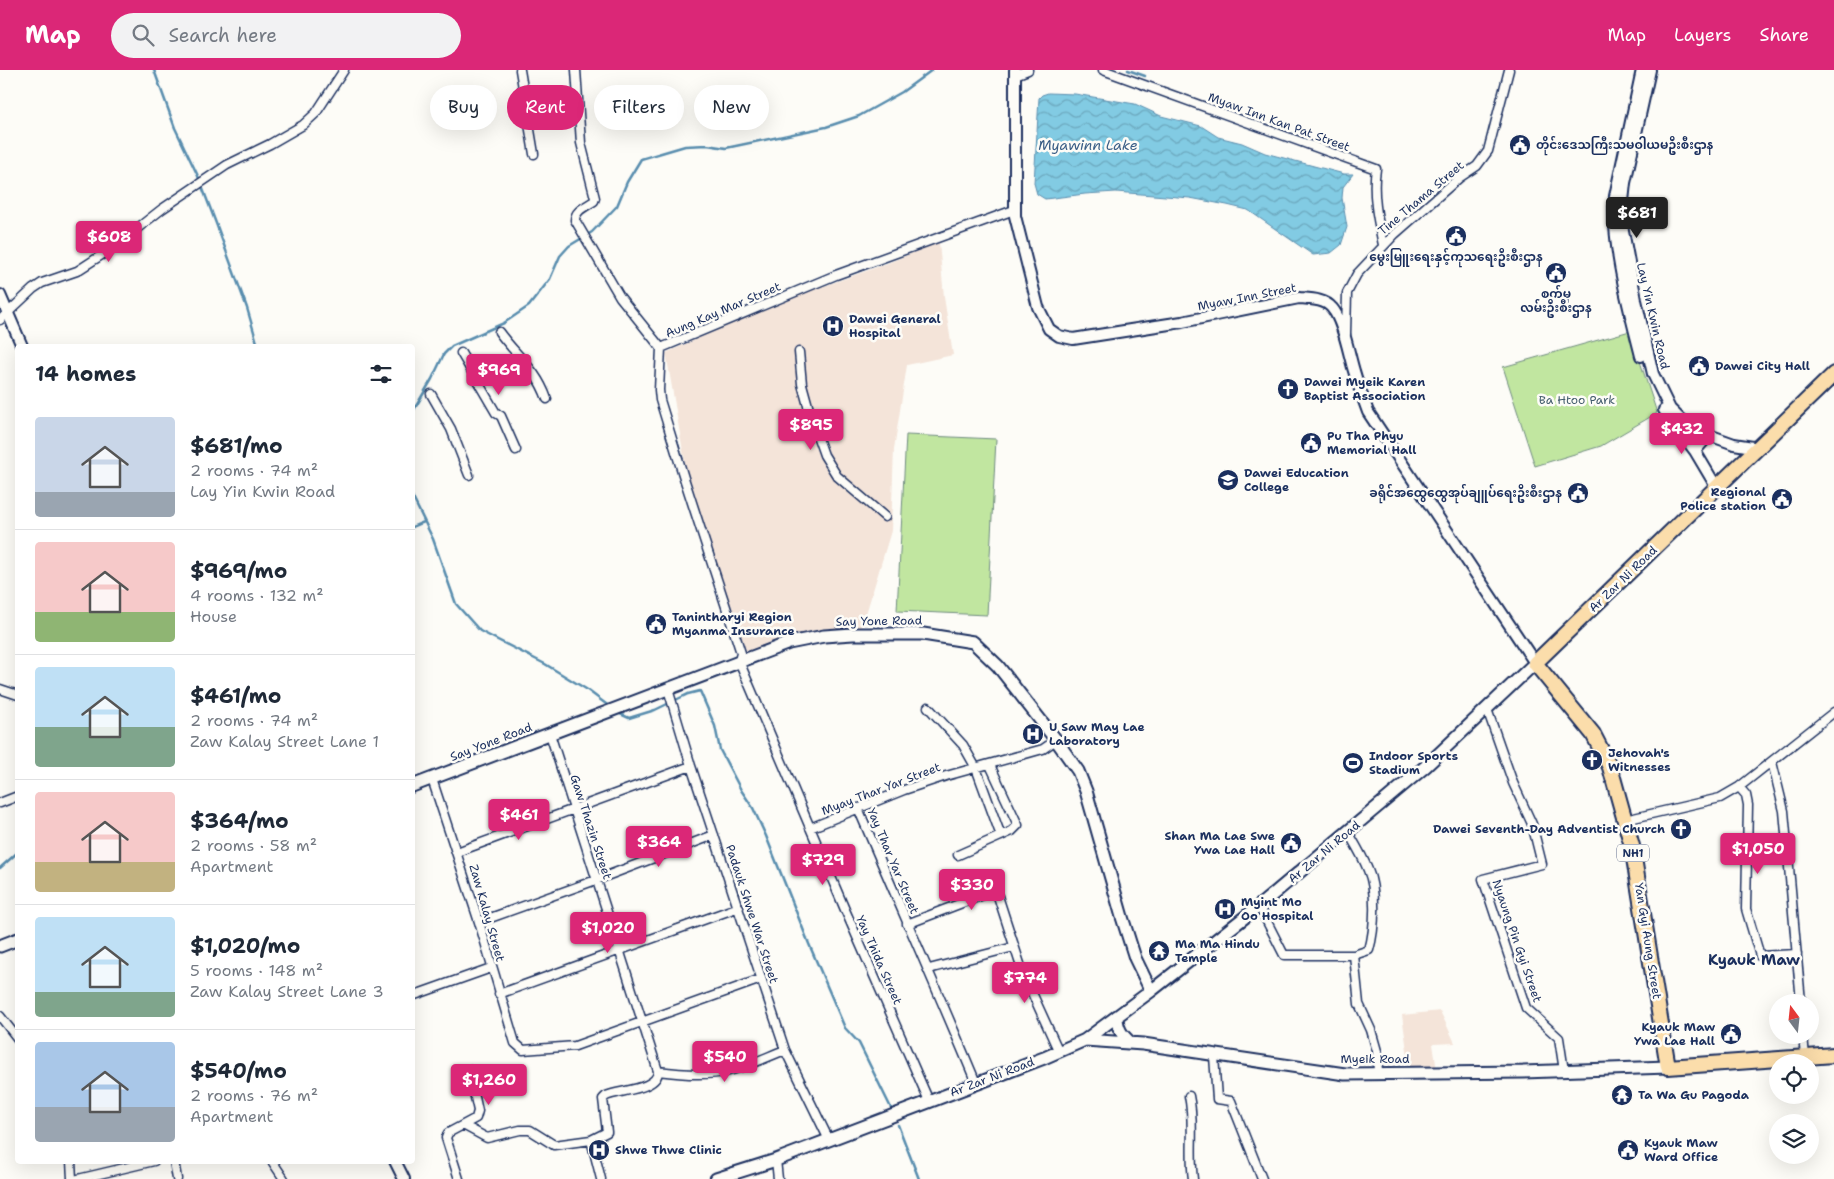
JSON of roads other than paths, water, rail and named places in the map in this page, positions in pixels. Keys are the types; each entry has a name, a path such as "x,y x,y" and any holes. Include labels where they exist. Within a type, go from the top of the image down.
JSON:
{"highway":[{"name":"Ar Zar Ni Road","path":"1535,663 1834,374"},
{"name":"Yan Gyi Aung Street","path":"1535,663 1593,734 1610,767 1632,846 1668,1066"},
{"path":"1819,1056 1834,1055"},
{"path":"1668,1066 1769,1059"}],"main road":[{"name":"Say Yone Road","path":"415,785 789,643 824,636 923,634 973,642 998,666 1078,771 1086,791 1122,917 1136,958 1151,991"},
{"name":"Ar Zar Ni Road","path":"716,1179 776,1160 1059,1052 1085,1040 1259,906 1348,832 1426,766 1535,663"},
{"path":"0,946 15,940"},
{"path":"1117,1016 1117,1025 1121,1034 1131,1043"},
{"name":"Myeik Road","path":"1085,1040 1131,1043 1345,1074 1564,1071 1668,1066"}],"street":[{"path":"4,317 33,289 42,283 77,271 227,164 270,144 303,125 316,113 344,70"},
{"path":"520,70 534,154"},
{"path":"576,70 581,143 595,198 594,201 577,212 575,220 620,298 661,348"},
{"path":"1015,73 1028,70"},
{"name":"Myaw Inn Kan Pat Street","path":"1103,70 1376,169 1374,181 1378,222 1384,245"},
{"name":"Tine Thama Street","path":"1346,339 1347,293 1357,274 1395,234 1459,178 1477,166 1488,151 1509,70"},
{"name":"Lay Yin Kwin Road","path":"1642,70 1615,196 1613,212 1616,241 1625,290 1647,377 1665,411 1695,450 1717,488"},
{"name":"Lay Yin Kwin Road","path":"1650,70 1625,183 1621,220 1636,300 1653,374 1660,392 1670,409 1683,422 1709,435 1734,444 1759,448"},
{"name":"Myaw Inn Street","path":"1015,73 1014,210 1038,307 1050,328 1059,336 1072,339 1182,322 1299,298 1314,299 1327,304 1333,309 1346,339 1353,369 1368,412 1535,663"},
{"name":"Aung Kay Mar Street","path":"739,661 741,653 660,400 661,348 836,275 1014,210"},
{"path":"0,295 4,317 21,344"},
{"path":"499,332 534,372 542,384 547,399"},
{"path":"799,352 802,384 824,455 837,476 884,517"},
{"path":"461,353 496,413 501,416 516,450"},
{"path":"431,394 451,429 469,475"},
{"path":"1695,450 1709,435"},
{"name":"Yay Thida Street","path":"739,661 930,1101"},
{"path":"0,689 15,694"},
{"name":"Padauk Shwe War Street","path":"668,689 691,766 785,1050 829,1140"},
{"path":"928,706 963,745 976,768 1001,836"},
{"name":"Nyaung Pin Gyi Street","path":"1487,709 1513,783 1532,824 1542,864 1483,878 1526,1008 1559,1038 1564,1071"},
{"path":"1625,820 1720,798 1739,787 1834,712"},
{"name":"Gaw Thazin Street","path":"550,734 658,1071"},
{"name":"Myay Thar Yar Street","path":"810,828 904,790 1043,749 1056,740"},
{"path":"1772,762 1784,811 1800,994"},
{"path":"958,855 1012,831 1018,825 990,765"},
{"path":"456,852 691,766"},
{"name":"Zaw Kalay Street","path":"432,779 479,922 491,968 515,1043 523,1050 575,1046 641,1022"},
{"path":"1739,787 1746,794 1748,805 1746,909 1760,956 1797,954"},
{"path":"0,804 15,797"},
{"name":"Yay Thar Yar Street","path":"858,808 976,1083"},
{"path":"1259,906 1284,956 1354,955 1369,950 1373,937 1374,906 1369,872 1348,832"},
{"path":"479,922 714,835"},
{"name":"Yay Thar Yar Street","path":"907,924 996,890 1023,973 1059,1052"},
{"path":"499,994 739,907"},
{"path":"929,970 1014,947"},
{"path":"1354,955 1359,1004 1377,1051 1378,1073"},
{"path":"415,995 491,968"},
{"path":"641,1022 761,979"},
{"path":"0,1016 15,1035"},
{"path":"463,1125 487,1138 520,1130 530,1130 554,1144 590,1140 607,1132 604,1099 606,1096 646,1085 657,1078 658,1071 710,1073 729,1071 785,1050"},
{"path":"1214,1056 1217,1099 1230,1101 1262,1179"},
{"path":"459,1179 446,1138 448,1133 476,1118 478,1111 469,1070"},
{"path":"1189,1096 1192,1109 1191,1164 1193,1179"},
{"path":"590,1140 602,1179"},
{"path":"776,1160 778,1179"},
{"path":"71,1164 72,1179"},
{"path":"78,1179 141,1164"},
{"path":"175,1164 178,1179"},
{"path":"274,1164 284,1179"},
{"path":"396,1164 404,1179"}],"water":[{"name":"Myawinn Lake","path":"1048,93 1075,94 1135,104 1161,116 1201,126 1218,137 1242,143 1265,153 1344,174 1353,174 1343,187 1342,198 1347,227 1341,245 1331,253 1313,255 1248,210 1190,198 1116,192 1045,199 1037,194 1034,183 1039,98"}],"waterway":[{"path":"154,70 175,128 198,176 217,226 247,308 257,344"},
{"path":"415,408 444,354 452,346 504,323 529,306 550,279 560,256 569,246 592,232 617,206 627,182 641,159 685,146 707,145 726,148 826,127 859,116 902,92 932,70"},
{"path":"1128,70 1145,76"},
{"path":"415,502 433,539 456,604 480,631 545,664 586,689 610,707"},
{"path":"415,526 424,522"},
{"path":"616,712 629,718 655,710 688,694 700,691 715,726 720,750 741,790 753,808 766,836 845,1028 859,1043 892,1110"},
{"path":"0,868 15,855"},
{"path":"898,1125 919,1179"}],"place":[{"name":"တိုင်းဒေသကြီးသမဝါယမဦးစီးဌာန","path":"1520,145"},
{"name":"မွေးမြူးရေးနှင့်ကုသရေးဦးစီးဌာန","path":"1456,236"},
{"name":"စက်မူ လမ်းဦးစီးဌာန","path":"1556,273"},
{"name":"Dawei General Hospital","path":"833,326"},
{"name":"Dawei City Hall","path":"1699,366"},
{"name":"Dawei Myeik Karen Baptist Association","path":"1288,389"},
{"name":"Pu Tha Phyu Memorial Hall","path":"1311,443"},
{"name":"Dawei Education College","path":"1228,480"},
{"name":"ခရိုင်အထွေထွေအုပ်ချူပ်ရေးဦးစီးဌာန","path":"1578,493"},
{"name":"Regional Police station","path":"1782,499"},
{"name":"Tanintharyi Region Myanma Insurance","path":"656,624"},
{"name":"U Saw May Lae Laboratory","path":"1033,734"},
{"name":"Jehovah's Witnesses","path":"1592,760"},
{"name":"Indoor Sports Stadium","path":"1353,763"},
{"name":"Dawei Seventh-Day Adventist Church","path":"1681,829"},
{"name":"Shan Ma Lae Swe Ywa Lae Hall","path":"1291,843"},
{"name":"Myint Mo Oo Hospital","path":"1225,909"},
{"name":"Ma Ma Hindu Temple","path":"1159,951"},
{"name":"Kyauk Maw Ywa Lae Hall","path":"1731,1034"},
{"name":"Ta Wa Gu Pagoda","path":"1622,1095"},
{"name":"Shwe Thwe Clinic","path":"599,1150"},
{"name":"Kyauk Maw Ward Office","path":"1628,1150"}],"district":[{"name":"Kyauk Maw","path":"1754,960"}],"park label":[{"name":"Ba Htoo Park","path":"1577,400"}]}
